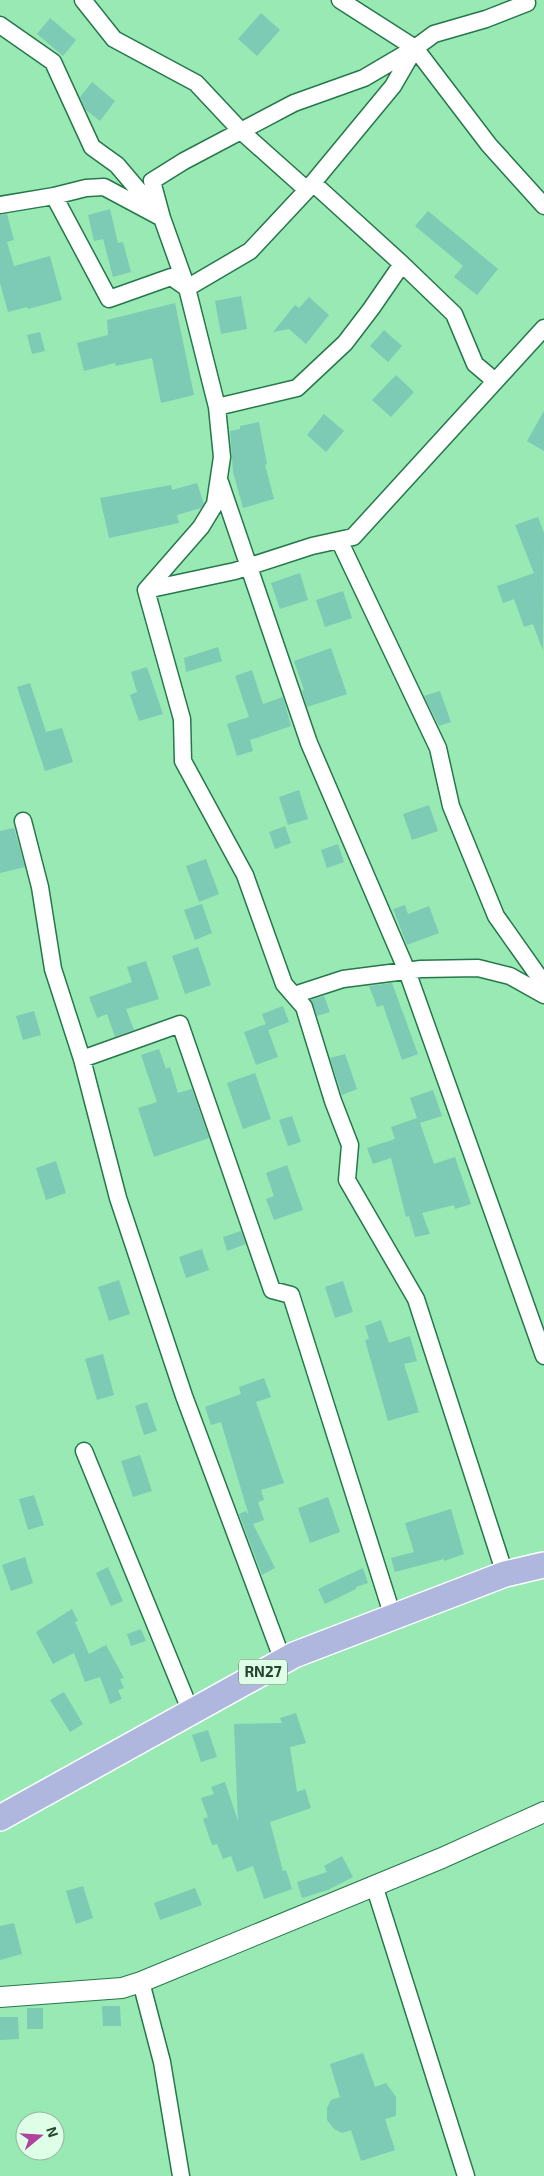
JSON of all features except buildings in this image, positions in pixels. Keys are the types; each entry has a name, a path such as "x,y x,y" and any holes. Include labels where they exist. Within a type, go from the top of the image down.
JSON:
{"main road":[{"name":"RN27","path":"0,1818 283,1661 505,1574 544,1565"}],"street":[{"path":"83,0 114,39 196,83 240,131 402,264 454,314 475,364 495,381"},
{"path":"340,0 415,48 489,145 544,206"},
{"path":"146,590 201,528 215,504 222,457 217,407 187,288 162,218 152,180 294,103 364,78 415,48 434,34 486,19 527,3"},
{"path":"0,25 53,62 92,147 117,165 162,218"},
{"path":"187,288 250,250 310,187 393,86 415,48"},
{"path":"0,205 54,196 86,188 104,187 162,218"},
{"path":"54,196 109,299 171,277 187,288"},
{"path":"217,407 297,388 344,343 371,309 402,264"},
{"path":"146,590 248,567 312,546 353,537 544,328"},
{"path":"219,477 309,743 407,971 544,1356"},
{"path":"339,540 438,748 451,806 496,916 537,974 544,990"},
{"path":"146,590 182,720 183,761 245,875 284,984 304,1006 350,1145 347,1180 416,1299 505,1574"},
{"path":"23,821 40,887 52,969 82,1059 118,1198 184,1396 283,1661"},
{"path":"294,995 343,980 407,971 478,968 510,976 544,995"},
{"path":"82,1059 180,1024 272,1290 291,1295 393,1617"},
{"path":"84,1451 191,1712"},
{"path":"0,1997 122,1988 141,1982 442,1858 544,1812"},
{"path":"374,1885 466,2176"},
{"path":"141,1982 162,2062 181,2176"}]}
